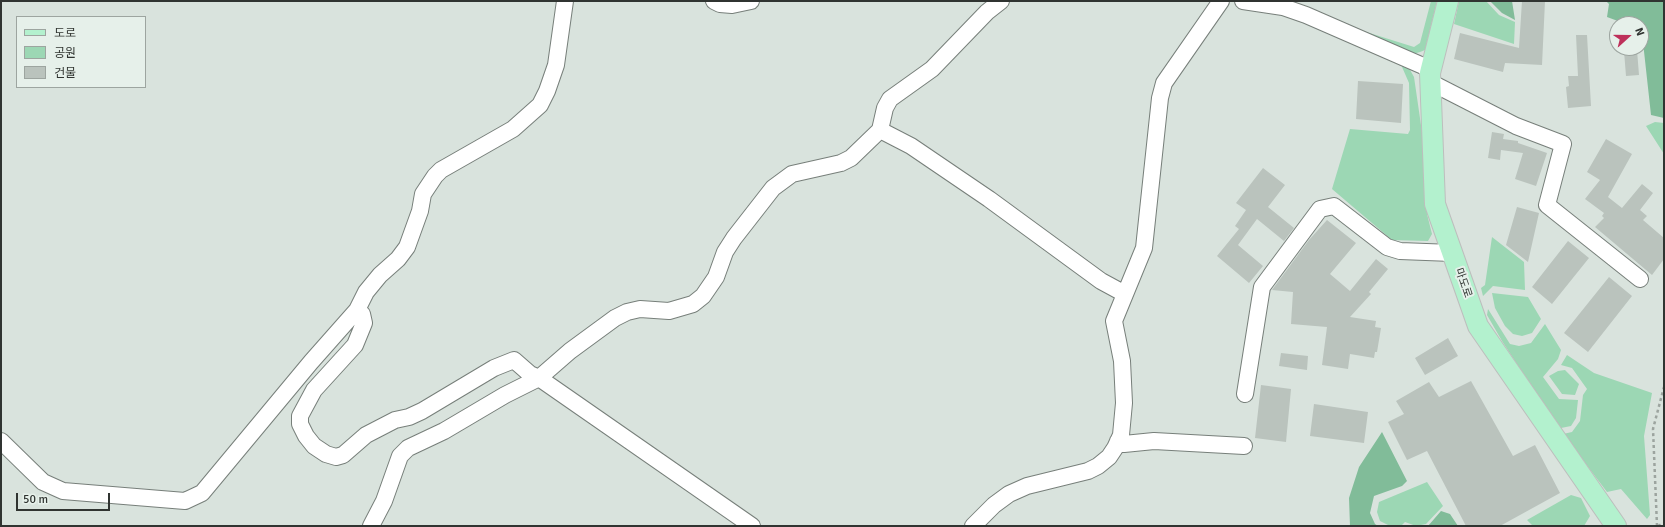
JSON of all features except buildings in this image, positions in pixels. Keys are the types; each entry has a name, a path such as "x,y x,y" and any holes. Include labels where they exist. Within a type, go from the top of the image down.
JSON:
{"main road":[{"name":"마도로","path":"1448,1 1430,76 1435,204 1478,326 1616,526"}],"lane":[{"path":"1,440 43,482 63,491 185,502 202,493 311,362 357,310 366,292 380,275 398,259 407,247 420,211 423,194 435,176 441,170 513,129 540,105 547,91 556,65 565,1"},
{"path":"714,1 720,4 732,5 751,1"},
{"path":"371,526 384,501 400,456 408,448 444,431 505,395 538,378 615,318 627,312 640,309 669,311 693,304 703,296 716,277 725,252 734,238 773,188 792,174 841,163 851,158 880,130 885,108 890,99 932,69 986,12 1001,1"},
{"path":"973,526 994,505 1009,494 1027,486 1088,471 1098,466 1109,457 1121,435 1124,403 1122,361 1114,322 1144,248 1157,124 1164,83 1221,1"},
{"path":"1243,1 1283,7 1306,15 1430,76 1516,126 1563,144 1548,205 1640,279"},
{"path":"880,130 911,146 989,199 1101,281 1125,294"},
{"path":"1245,394 1262,287 1320,209 1334,206 1387,247 1400,251 1452,253"},
{"path":"357,310 362,314 364,323 355,345 314,390 300,416 300,424 306,436 314,446 326,454 336,457 343,455 366,435 395,420 409,417 422,411 514,360 530,374 538,378 752,526"},
{"path":"1118,441 1124,444 1154,441 1244,446"}],"path":[{"path":"1664,387 1653,428 1658,526 1664,523"}],"green space":[{"path":"1431,1 1437,1 1425,50 1420,52 1413,54 1356,30 1414,47 1420,43"},
{"path":"1459,1 1486,1 1499,15 1515,22 1514,44 1454,24"},
{"path":"1490,1 1512,1 1515,20 1502,13"},
{"path":"1606,1 1664,1 1664,118 1651,115 1645,56 1649,56 1649,16 1609,16 1609,18 1607,17 1609,4"},
{"path":"1399,60 1409,68 1414,77 1429,180 1427,214 1432,234 1428,241 1392,240 1332,189 1350,129 1408,134 1410,130 1409,83"},
{"path":"1655,122 1664,123 1664,154 1646,126"},
{"path":"1492,237 1524,262 1525,290 1493,286 1483,296 1481,288 1485,285"},
{"path":"1492,293 1528,297 1541,319 1532,333 1522,336 1513,334 1505,326 1495,308"},
{"path":"1488,309 1510,344 1519,346 1531,343 1545,324 1561,350 1558,359 1543,377 1559,399 1578,400 1576,418 1571,426 1561,428 1544,406 1502,341 1487,315"},
{"path":"1567,355 1594,373 1652,393 1644,436 1650,515 1647,519 1621,489 1607,492 1563,434 1572,432 1580,421 1583,395 1587,389 1572,368 1561,365"},
{"path":"1565,370 1579,384 1575,395 1562,394 1549,376 1558,371"},
{"path":"1382,432 1407,481 1402,486 1374,496 1370,513 1375,524 1378,526 1350,526 1349,498 1359,467"},
{"path":"1427,482 1443,506 1426,524 1416,526 1405,522 1401,526 1390,526 1380,521 1377,512 1379,502"},
{"path":"1571,495 1581,498 1590,516 1584,526 1533,526 1527,520"},
{"path":"1441,511 1450,514 1458,526 1428,526"}]}
